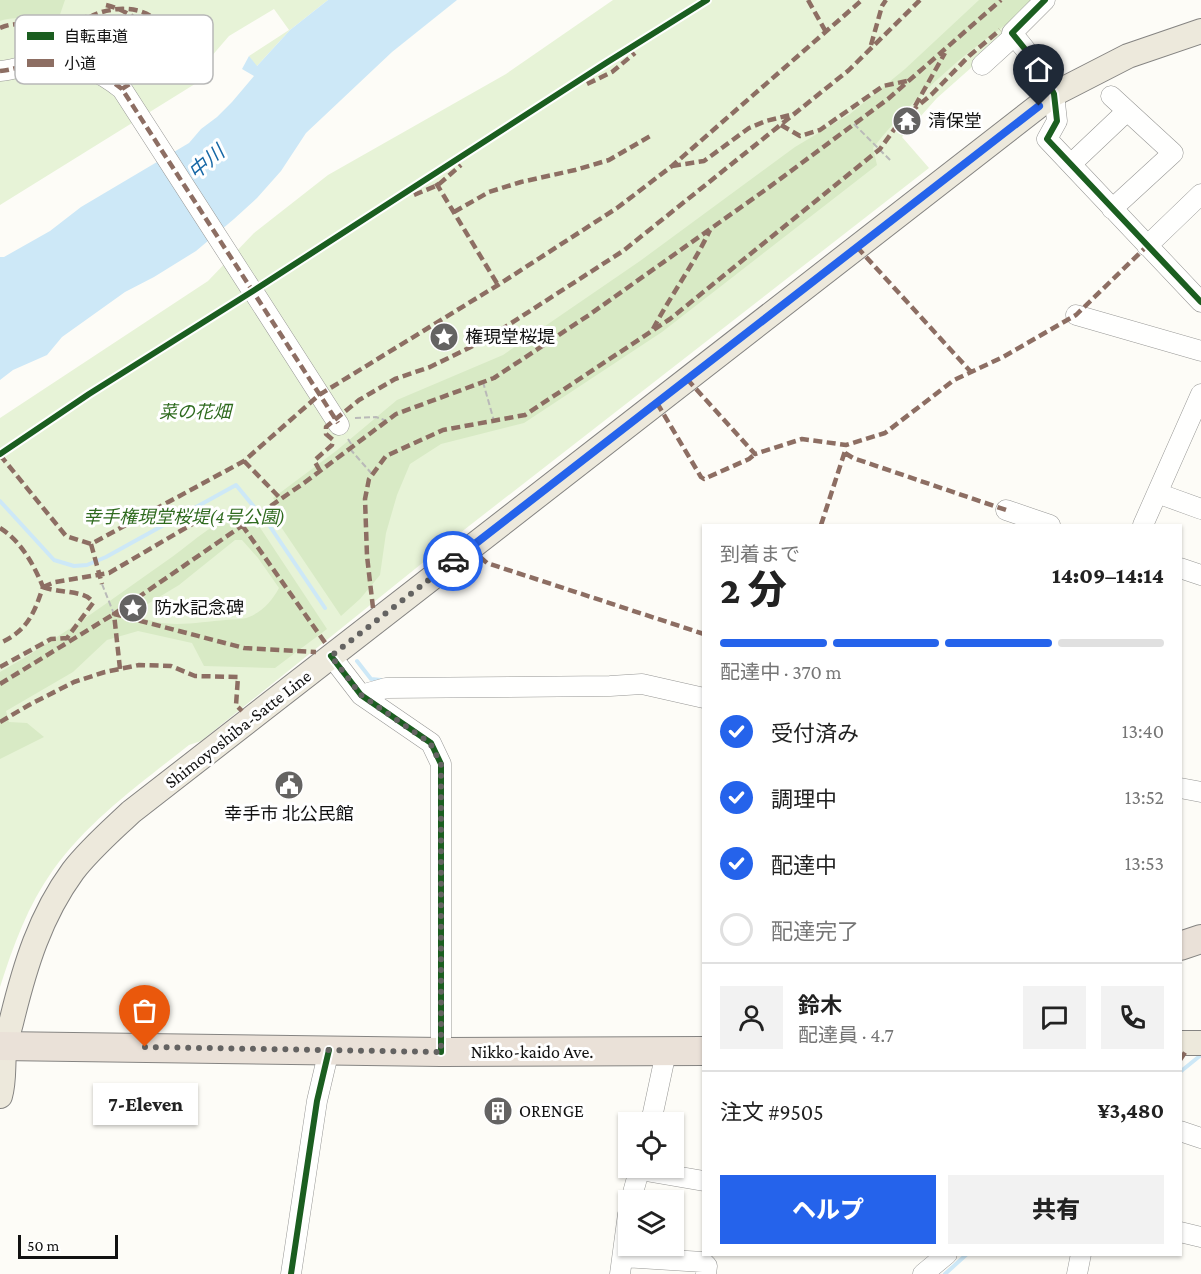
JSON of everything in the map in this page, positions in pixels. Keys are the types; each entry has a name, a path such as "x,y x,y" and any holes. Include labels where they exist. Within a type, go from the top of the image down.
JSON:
{"highway":[{"path":"1182,945 1201,939"},
{"name":"Nikko-kaido Ave.","path":"2,1049 702,1052"}],"main road":[{"path":"0,1096 3,1086 2,1049 26,964 50,906 73,872 109,832 131,812 1054,94 1128,56 1201,31"}],"street":[{"path":"1045,0 1012,33 1042,70 1054,94 1057,121 1047,139 1147,246 1197,289"},
{"path":"982,66 1014,36"},
{"path":"0,71 15,68"},
{"path":"116,84 122,89 142,118 338,424"},
{"path":"1111,96 1173,153 1112,209"},
{"path":"1071,164 1127,111"},
{"path":"1147,246 1201,194"},
{"path":"1076,315 1201,351"},
{"path":"1143,524 1201,394"},
{"path":"1157,493 1201,509"},
{"path":"1006,510 1047,524"},
{"path":"1182,569 1201,575"},
{"path":"331,656 361,695 430,743 441,764 441,1052"},
{"path":"361,695 386,688 642,684 702,698"},
{"path":"1182,788 1201,792"},
{"path":"291,1274 317,1101 329,1050"},
{"path":"653,1112 666,1052"},
{"path":"1182,1132 1201,1138"},
{"path":"684,1177 702,1180"},
{"path":"1182,1232 1201,1237"},
{"path":"923,1274 945,1256"},
{"path":"1077,1274 1081,1256"},
{"path":"622,1265 703,1262 706,1266 706,1274"}],"path":[{"path":"854,124 892,162"},
{"path":"483,382 494,421"},
{"path":"338,424 359,417 376,417 387,421"},
{"path":"350,449 372,474"},
{"path":"227,514 238,528"},
{"path":"102,584 114,614"}],"green space":[{"path":"0,0 328,0 290,30 256,67 249,56 289,30 274,9 229,36 213,55 213,15 15,15 15,84 195,84 0,205"},
{"path":"0,0 65,0 60,15 15,15 15,18 0,21"},
{"name":"幸手権現堂桜堤(4号公園)","path":"613,0 1042,0 1007,36 937,98 902,137 929,168 451,540 201,741 189,745 99,818 67,852 44,883 22,926 0,987 0,418 208,281 254,233 328,175 506,74"},
{"path":"979,0 1033,0 957,62 902,114 873,148 877,165 662,332 524,423 441,444 410,464 397,495 386,533 380,575 360,599 341,616 275,518 280,509 273,498 336,451 397,400 503,355 640,261 795,147 850,114 905,69"},
{"path":"245,510 257,523 327,629 275,668 204,666 192,643 138,631 107,640 73,672 6,711 9,722 27,723 44,737 0,759 0,672 66,631 207,530","holes":["235,540 242,540 279,588 259,612 243,619 181,624 148,620 138,615 141,608 179,585"]}],"water":[{"name":"中川","path":"328,0 457,0 392,52 306,133 281,171 257,198 196,251 125,292 62,337 47,355 13,370 0,380 0,257 4,257 50,231 81,207 189,143 201,129 232,102 254,76 242,69 249,56 257,66 290,30"}],"waterway":[{"path":"0,501 54,560 74,566 87,565 106,557 236,485 269,525 325,608"},
{"path":"357,661 371,679 381,680"},
{"path":"1182,1070 1201,1055"},
{"path":"945,1274 965,1256"}],"marked path":[{"path":"808,0 826,32"},
{"path":"0,455 66,536 91,544 244,461 319,395 498,285 617,208 672,166 862,0"},
{"path":"871,45 882,6 886,0"},
{"path":"320,471 315,462 316,459 332,445 333,440 326,434 326,427 359,400 395,379 430,367 485,340 623,251 849,70 920,0"},
{"path":"0,684 114,614 304,483 396,414 494,378 589,315 768,188 888,99 1001,0"},
{"path":"106,5 129,15"},
{"path":"93,15 108,10 124,9 148,15"},
{"path":"0,28 15,24"},
{"path":"373,608 367,556 365,499 369,479 386,456 443,430 525,415 670,319 880,149 901,120 1000,30"},
{"path":"587,84 612,72 635,53"},
{"path":"915,106 945,53"},
{"path":"0,71 15,68"},
{"path":"781,125 800,136 820,130 883,86 907,81"},
{"path":"115,84 122,89 338,423"},
{"path":"122,89 130,84"},
{"path":"672,166 704,161 749,128 790,115"},
{"path":"454,212 489,192 609,160 652,135"},
{"path":"414,195 438,185 461,165"},
{"path":"436,183 498,285"},
{"path":"653,329 710,230"},
{"path":"687,379 755,454 802,439 846,445 885,433 954,380 1003,357 1076,315 1147,246"},
{"path":"857,247 971,372"},
{"path":"657,403 704,479 749,459 755,454"},
{"path":"821,524 846,448"},
{"path":"845,453 853,458 1006,510"},
{"path":"244,461 281,499"},
{"path":"43,587 55,582 109,573 211,513 223,512 227,515"},
{"path":"242,525 326,644"},
{"path":"0,528 8,533 26,554 43,587 28,621 17,633 0,643"},
{"path":"91,544 102,584"},
{"path":"470,548 487,563 702,633"},
{"path":"43,587 79,594 93,603 67,638"},
{"path":"120,669 114,614 244,648 316,652"},
{"path":"0,667 51,639 67,638 68,642"},
{"path":"0,722 74,682 105,672 139,665 171,666 195,676 238,677 236,705 242,711"},
{"path":"1182,1057 1186,1051"}],"cycle path":[{"path":"0,454 89,394 707,0"},
{"path":"1045,0 1012,33 1042,70 1054,94 1057,121 1047,139 1201,302"},
{"path":"331,656 361,695 431,743 441,764 441,1052"},
{"path":"291,1274 317,1101 329,1050"}],"way so far":[{"path":"145,1047 441,1052 441,764 430,743 370,703 361,695 331,656 453,561"}],"place":[{"name":"清保堂","path":"907,121"},
{"name":"権現堂桜堤","path":"444,337"},
{"name":"防水記念碑","path":"133,608"},
{"name":"幸手市 北公民館","path":"289,785"},
{"name":"7-Eleven","path":"145,1047"},
{"name":"ORENGE","path":"498,1111"}],"route":[{"path":"453,561 1039,106"}],"park label":[{"name":"菜の花畑","path":"195,412"}]}
